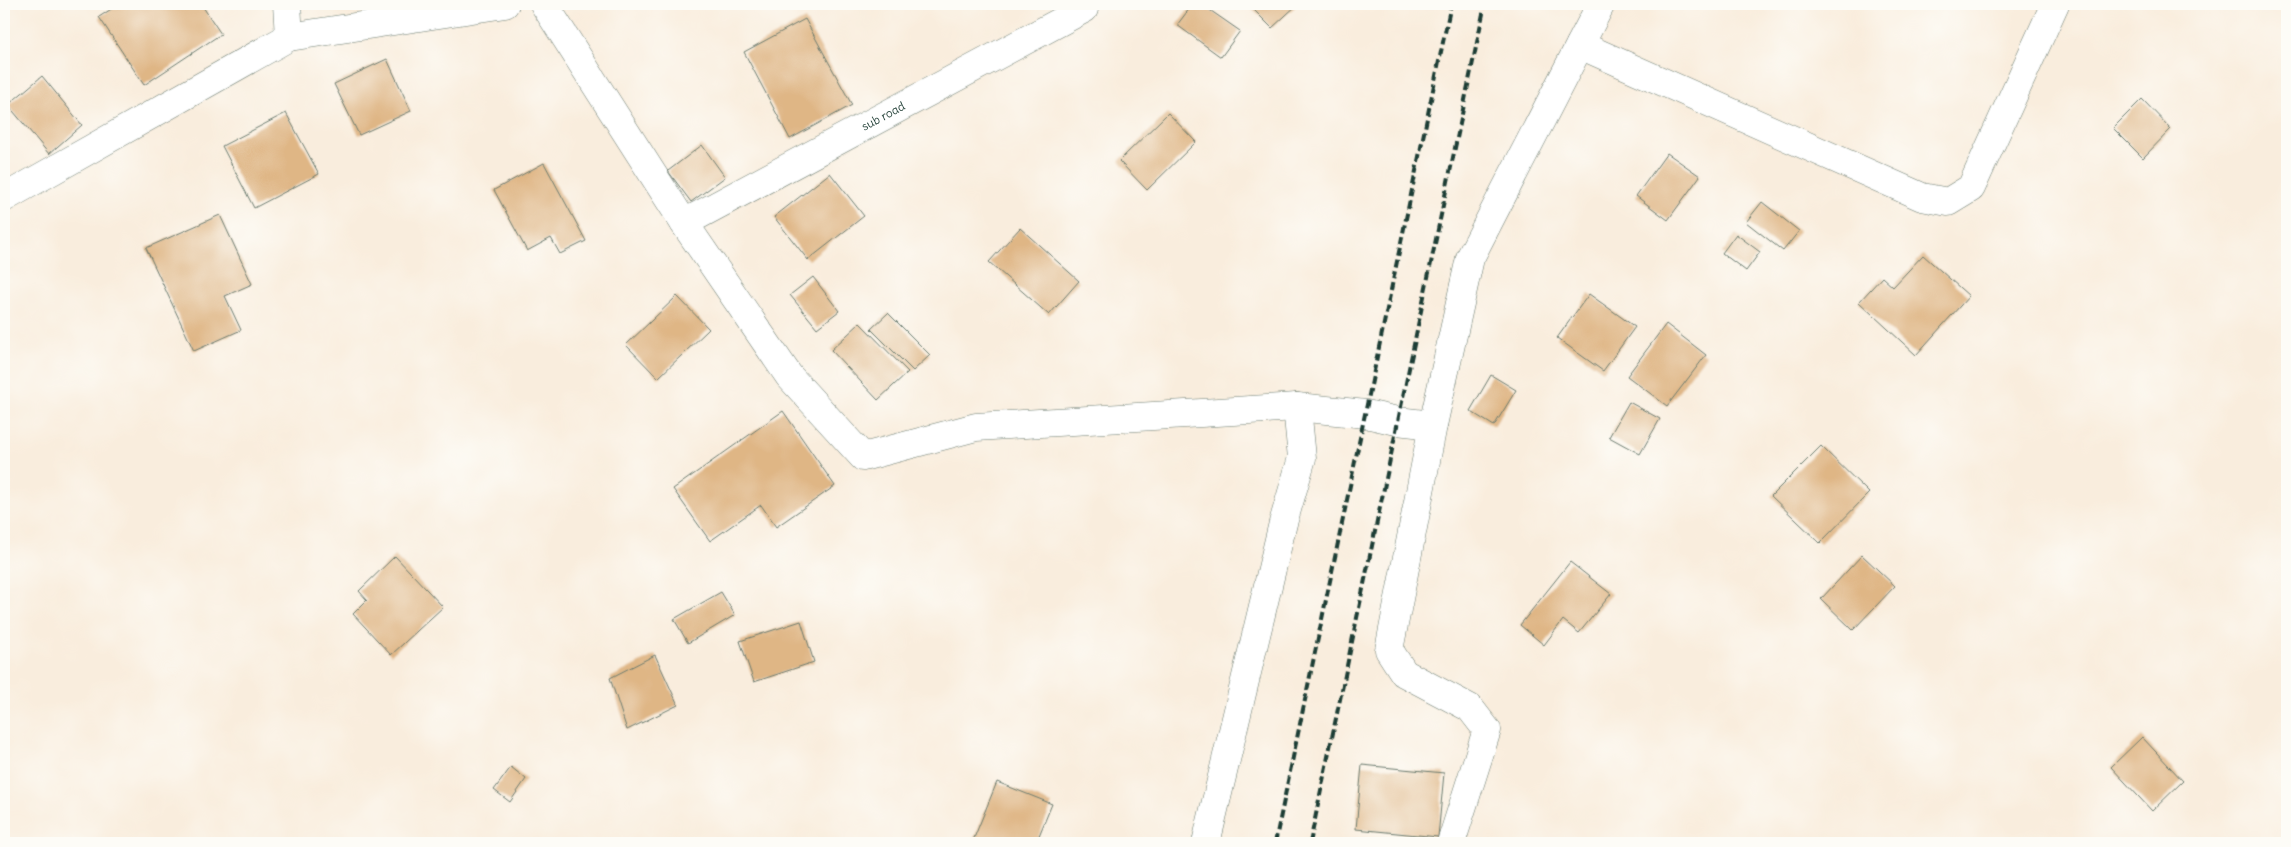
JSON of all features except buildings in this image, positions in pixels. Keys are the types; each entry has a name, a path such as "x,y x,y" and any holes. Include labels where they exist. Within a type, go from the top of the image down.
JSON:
{"street":[{"path":"287,4 289,37"},
{"path":"4,198 289,37 505,4"},
{"path":"544,4 684,224 789,376 863,457 976,427 1297,407 1366,414 1398,421 1433,425"},
{"path":"1451,843 1487,730 1470,708 1404,674 1389,650 1433,425 1470,258 1601,4"},
{"path":"1580,45 1922,197 1948,202 1970,188 2054,4"},
{"name":"sub road","path":"684,224 1084,9"},
{"path":"1206,843 1283,523 1302,458 1297,407"}],"railway":[{"path":"1275,843 1451,4"},
{"path":"1310,843 1485,4"}]}
